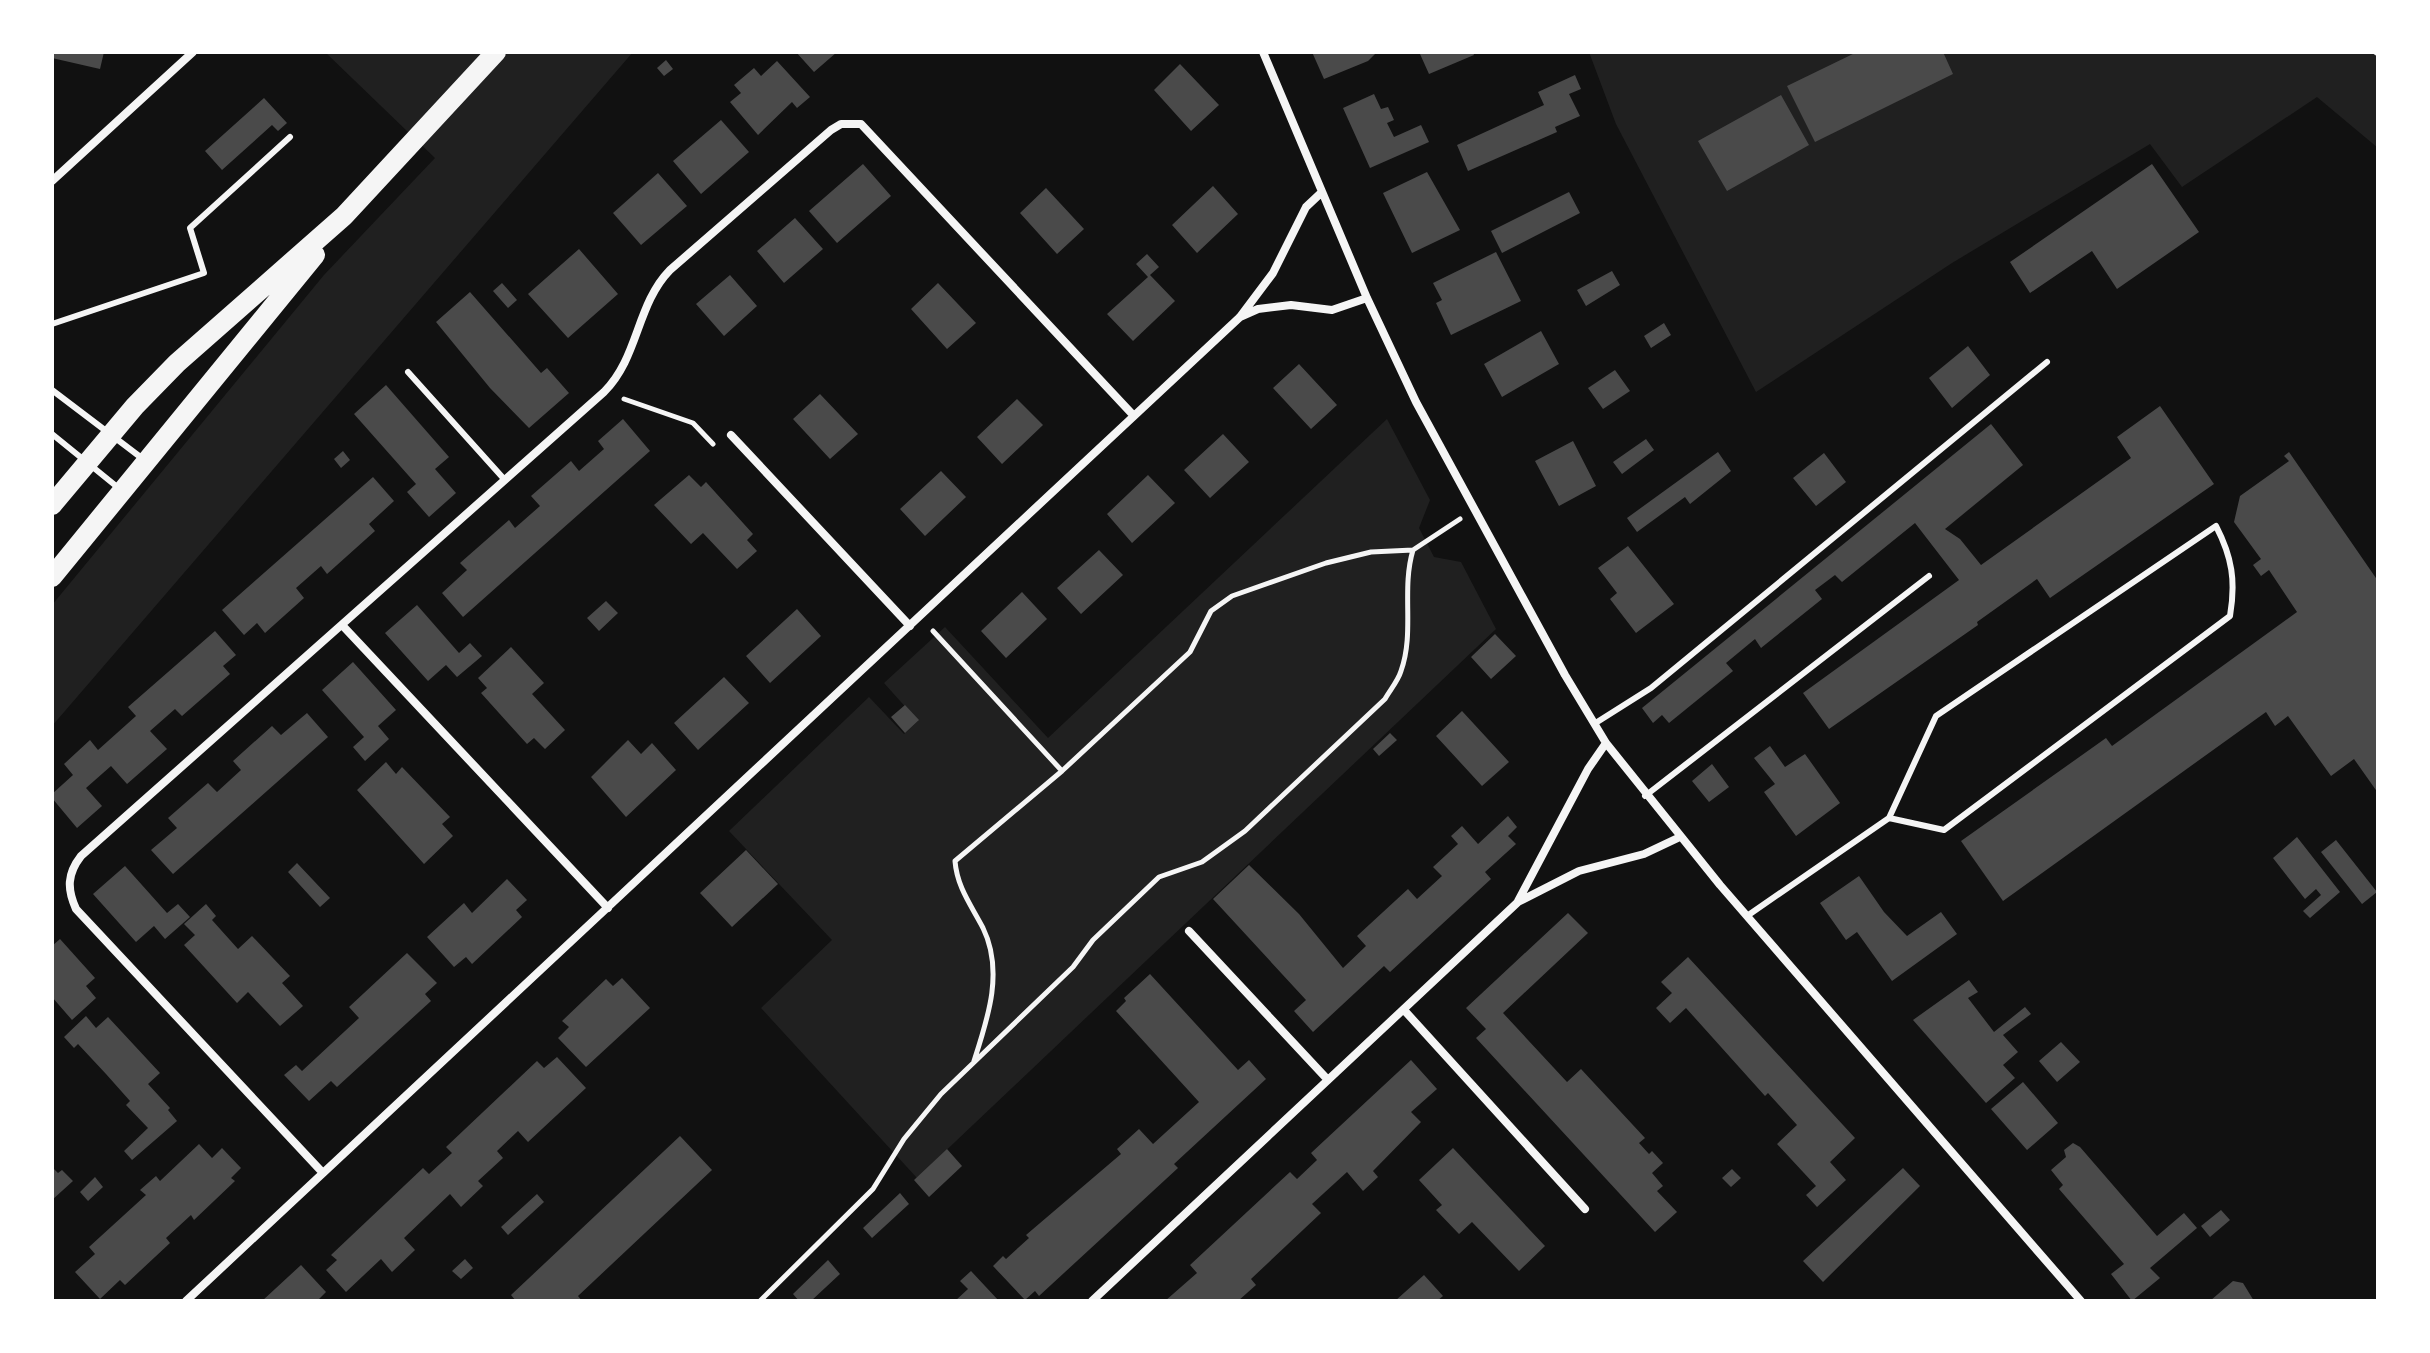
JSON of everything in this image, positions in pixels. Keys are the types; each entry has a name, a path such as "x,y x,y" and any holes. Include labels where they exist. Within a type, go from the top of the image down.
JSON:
{"main road":[{"path":"52,505 110,433 177,363 344,216 496,52"},
{"path":"52,577 286,294 344,216"}],"street":[{"path":"52,181 193,52"},
{"path":"1263,52 1367,298 1416,402 1606,743 1645,796 1747,916 2081,1301"},
{"path":"323,1173 76,909 69,888 69,876 81,856 604,392 623,370 651,293 670,270 831,130 851,122 871,130 1134,416"},
{"path":"186,1301 1240,317 1273,273 1306,207 1322,192"},
{"path":"1240,317 1258,309 1291,305 1332,310 1367,298"},
{"path":"731,435 910,626"},
{"path":"342,625 608,908"},
{"path":"1518,902 1588,769 1606,743"},
{"path":"1092,1301 1518,902 1579,871 1644,854 1680,837"},
{"path":"1189,931 1328,1080"},
{"path":"1404,1010 1585,1209"}],"lane":[{"path":"52,324 204,273 190,228 290,137"},
{"path":"1594,724 1651,688 2047,362"},
{"path":"408,372 504,479"},
{"path":"52,390 146,461"},
{"path":"52,434 122,491"},
{"path":"1747,916 1889,818 1936,716 2216,526 2232,563 2234,593 2230,616 1944,830 1889,818"},
{"path":"1645,796 1929,576"}],"path":[{"path":"604,392 693,423 715,447 731,435"},
{"path":"974,1062 989,1016 994,982 985,932 956,880 955,861 1062,771 1190,652 1211,611 1232,596 1326,563 1371,552 1413,550 1475,510"},
{"path":"760,1301 873,1189 904,1139 941,1094 1159,877 1202,862 1245,831 1385,699 1401,671 1407,640 1406,574 1413,550"},
{"path":"920,617 1062,771"}],"shaded area":[{"path":"325,52 633,52 52,726 52,605 324,275 435,158"},
{"path":"1589,52 2378,52 2378,148 2317,97 2182,187 2150,144 1952,263 1756,392 1616,124"},
{"path":"1387,419 1430,500 1419,528 1434,557 1461,562 1496,629 917,1178 761,1008 832,940 729,831 869,697 904,734 918,721 884,683 945,627 1048,738"}],"building":[{"path":"52,52 104,52 100,69 52,58"},
{"path":"796,52 837,52 814,72"},
{"path":"1312,52 1377,52 1368,61 1324,79"},
{"path":"1473,52 1474,55 1429,74 1420,54"},
{"path":"1857,52 1943,52 1953,74 1815,142 1787,86"},
{"path":"666,60 673,69 664,76 657,68"},
{"path":"777,61 810,97 797,108 792,102 758,135 730,102 741,93 734,85 754,68 761,76"},
{"path":"1180,64 1219,105 1191,131 1154,90"},
{"path":"1575,75 1581,89 1569,94 1580,116 1555,127 1557,132 1468,171 1457,145 1544,105 1538,92"},
{"path":"1374,94 1381,109 1388,107 1394,120 1387,123 1394,137 1421,125 1429,142 1370,168 1343,108"},
{"path":"1781,95 1809,145 1727,191 1698,141"},
{"path":"264,98 287,123 278,131 272,125 222,170 205,151"},
{"path":"721,120 749,152 701,194 673,161"},
{"path":"863,164 891,196 837,243 809,211"},
{"path":"2152,164 2199,232 2117,289 2092,251 2030,293 2010,262"},
{"path":"1427,172 1460,230 1412,253 1383,193"},
{"path":"658,173 687,206 641,245 613,213"},
{"path":"1213,186 1238,214 1197,253 1172,225"},
{"path":"1046,188 1084,229 1057,254 1020,213"},
{"path":"1569,192 1580,213 1502,253 1491,231"},
{"path":"795,218 823,249 784,283 757,251"},
{"path":"579,249 618,294 568,338 528,294"},
{"path":"1496,252 1521,301 1451,335 1436,303 1442,300 1433,283"},
{"path":"1147,254 1159,267 1150,275 1175,301 1133,341 1107,314 1148,277 1136,264"},
{"path":"1612,271 1620,285 1586,306 1577,290"},
{"path":"730,275 757,306 724,336 696,304"},
{"path":"502,283 517,300 508,308 493,291"},
{"path":"938,283 976,323 947,349 911,309"},
{"path":"470,292 541,373 547,368 569,393 529,428 490,388 436,322"},
{"path":"1664,323 1671,335 1651,348 1644,336"},
{"path":"1541,331 1559,364 1502,397 1484,364"},
{"path":"1968,346 1990,375 1952,408 1929,378"},
{"path":"1299,364 1337,405 1311,429 1273,388"},
{"path":"1615,370 1630,391 1603,409 1588,388"},
{"path":"386,385 449,457 435,469 456,493 429,517 407,492 416,484 354,414"},
{"path":"820,394 858,434 830,459 793,419"},
{"path":"1017,399 1043,425 1002,464 977,437"},
{"path":"2160,406 2214,484 2050,598 2037,579 1977,622 1978,625 1829,729 1803,693 1959,580 1915,523 1842,582 1835,575 1815,590 1822,599 1761,648 1755,639 1726,663 1733,671 1669,723 1662,715 1653,723 1642,708 1991,424 2023,465 1945,529 1960,539 1981,565 2131,458 2117,437"},
{"path":"623,419 650,451 463,617 442,593 467,570 460,563 509,520 515,528 540,506 531,496 571,461 579,471 604,449 598,441"},
{"path":"1223,434 1249,462 1210,498 1184,470"},
{"path":"1646,439 1654,450 1622,474 1613,462"},
{"path":"1573,441 1596,486 1559,506 1535,461"},
{"path":"343,451 350,460 341,468 334,459"},
{"path":"1718,452 1731,471 1690,504 1685,497 1637,532 1627,518"},
{"path":"2289,452 2378,581 2378,793 2354,759 2331,776 2288,716 2275,726 2266,712 2003,901 1961,841 2106,738 2112,746 2297,612 2269,570 2261,576 2253,565 2261,559 2234,522 2240,496 2289,461 2284,456"},
{"path":"1824,453 1846,482 1816,506 1793,478"},
{"path":"941,471 966,497 925,536 900,509"},
{"path":"689,475 701,487 706,482 753,534 747,540 757,551 737,569 703,533 691,544 654,505"},
{"path":"1148,475 1175,503 1132,543 1107,514"},
{"path":"373,477 394,501 369,524 375,531 327,574 321,566 296,588 304,598 265,633 257,623 244,635 222,610"},
{"path":"1628,546 1674,604 1636,633 1610,599 1617,593 1598,568"},
{"path":"1099,550 1123,575 1081,614 1057,588"},
{"path":"1022,592 1047,619 1006,658 981,631"},
{"path":"606,601 618,613 599,631 587,618"},
{"path":"417,605 459,653 470,643 482,656 457,677 446,665 428,681 385,633"},
{"path":"797,609 821,636 770,683 746,656"},
{"path":"215,631 236,655 223,666 230,674 182,716 175,709 150,731 167,749 127,784 111,766 86,788 102,806 77,828 52,798 52,794 73,775 64,764 90,740 98,750 136,716 128,707"},
{"path":"1495,634 1516,656 1491,679 1471,657"},
{"path":"511,647 544,683 532,694 565,730 545,749 534,738 527,744 481,693 487,688 478,678"},
{"path":"353,662 396,710 378,726 389,739 365,761 353,747 364,737 322,690"},
{"path":"724,677 749,703 698,750 674,723"},
{"path":"905,705 919,720 905,733 891,717"},
{"path":"1462,711 1509,762 1482,786 1436,736"},
{"path":"307,713 328,737 173,874 151,850 177,828 168,818 208,783 217,792 241,770 233,761 272,726 281,735"},
{"path":"1390,733 1397,740 1379,756 1373,749"},
{"path":"628,740 641,754 652,743 676,770 626,817 591,777"},
{"path":"1770,746 1785,767 1805,754 1840,803 1796,836 1764,792 1775,784 1754,758"},
{"path":"386,762 396,774 402,767 450,817 442,824 453,836 424,864 357,790"},
{"path":"1712,764 1729,787 1709,802 1692,781"},
{"path":"1508,816 1517,827 1508,836 1516,844 1485,872 1491,879 1390,972 1384,966 1313,1032 1294,1011 1306,1000 1213,899 1249,865 1299,914 1343,968 1366,946 1357,936 1408,889 1417,899 1442,876 1433,867 1458,844 1451,836 1462,826 1478,844"},
{"path":"2297,837 2340,892 2310,918 2303,911 2321,895 2316,889 2305,899 2273,858"},
{"path":"2336,840 2377,892 2362,904 2321,852"},
{"path":"746,850 778,884 732,927 700,893"},
{"path":"297,863 330,898 320,907 288,872"},
{"path":"125,866 167,913 178,904 190,917 165,939 154,926 136,942 93,894"},
{"path":"1859,876 1884,912 1907,936 1941,912 1957,934 1892,981 1857,932 1846,940 1820,903"},
{"path":"507,879 527,900 516,910 522,917 472,964 466,957 454,967 427,937 464,903 472,913"},
{"path":"206,904 216,916 212,920 238,949 252,936 290,976 282,983 303,1006 280,1026 248,992 237,1003 184,945 195,935 184,924"},
{"path":"1568,913 1588,933 1503,1013 1567,1082 1581,1069 1645,1138 1639,1143 1663,1163 1652,1173 1663,1186 1657,1191 1677,1212 1655,1232 1476,1038 1486,1029 1466,1008"},
{"path":"60,939 95,978 86,986 96,998 72,1020 52,997 52,946"},
{"path":"407,953 437,983 425,994 431,1001 337,1087 331,1081 309,1101 284,1075 296,1065 302,1071 359,1018 349,1007"},
{"path":"1688,957 1855,1138 1830,1162 1846,1180 1817,1207 1806,1195 1816,1186 1777,1144 1797,1125 1768,1093 1765,1096 1686,1008 1670,1023 1656,1008 1672,993 1661,982"},
{"path":"1150,974 1238,1070 1249,1060 1266,1079 1174,1164 1178,1168 1039,1296 1035,1291 1025,1300 993,1266 1003,1256 1006,1259 1029,1238 1026,1235 1121,1154 1117,1149 1139,1129 1153,1144 1199,1102 1116,1011 1126,1001 1124,998"},
{"path":"622,978 650,1008 586,1067 558,1038 569,1027 562,1021 606,979 613,986"},
{"path":"1969,980 1978,992 1968,998 1994,1032 2025,1007 2031,1014 2003,1035 2018,1052 2003,1065 2015,1078 1986,1103 1913,1020"},
{"path":"86,1016 96,1028 108,1017 160,1073 148,1084 170,1108 168,1110 177,1121 132,1160 124,1151 148,1128 126,1105 130,1101 106,1074 78,1044 74,1048 64,1037"},
{"path":"2061,1042 2080,1062 2057,1082 2039,1061"},
{"path":"557,1057 586,1088 528,1142 518,1131 497,1151 503,1158 478,1181 483,1186 461,1207 450,1194 404,1238 415,1250 392,1272 381,1259 346,1292 326,1270 337,1260 331,1255 423,1168 429,1174 452,1153 446,1147 537,1061 544,1068"},
{"path":"1411,1060 1437,1089 1411,1112 1421,1122 1373,1171 1378,1177 1363,1191 1347,1172 1312,1204 1321,1213 1251,1279 1256,1285 1238,1301 1165,1301 1197,1273 1190,1265 1290,1172 1297,1179 1317,1160 1311,1153"},
{"path":"2023,1082 2058,1123 2027,1150 1991,1109"},
{"path":"680,1136 712,1170 578,1296 582,1301 516,1301 511,1295"},
{"path":"2073,1143 2080,1147 2157,1236 2184,1213 2197,1228 2150,1268 2160,1278 2132,1301 2111,1274 2124,1264 2059,1189 2063,1185 2051,1170 2066,1157 2064,1150"},
{"path":"199,1144 212,1158 222,1148 241,1168 231,1178 235,1181 194,1220 191,1215 166,1238 170,1243 125,1285 120,1280 100,1299 75,1272 95,1254 89,1247 146,1195 140,1190 156,1176 160,1181"},
{"path":"1453,1148 1545,1246 1519,1271 1472,1222 1459,1234 1436,1210 1442,1205 1419,1180"},
{"path":"947,1149 962,1166 929,1197 914,1180"},
{"path":"52,1167 58,1173 62,1170 73,1181 52,1200"},
{"path":"1903,1168 1920,1186 1823,1282 1803,1261"},
{"path":"1732,1169 1741,1178 1731,1187 1722,1178"},
{"path":"95,1177 103,1187 88,1201 80,1192"},
{"path":"900,1193 909,1204 872,1238 863,1228"},
{"path":"537,1194 544,1202 508,1235 501,1227"},
{"path":"2221,1210 2230,1220 2210,1237 2201,1226"},
{"path":"465,1259 473,1268 461,1279 452,1271"},
{"path":"828,1260 840,1274 811,1301 799,1301 793,1294"},
{"path":"301,1265 326,1292 317,1301 262,1301"},
{"path":"971,1271 999,1301 955,1301 968,1289 960,1281"},
{"path":"1424,1275 1443,1296 1437,1301 1395,1301"},
{"path":"2233,1281 2243,1283 2254,1301 2210,1301"}]}
